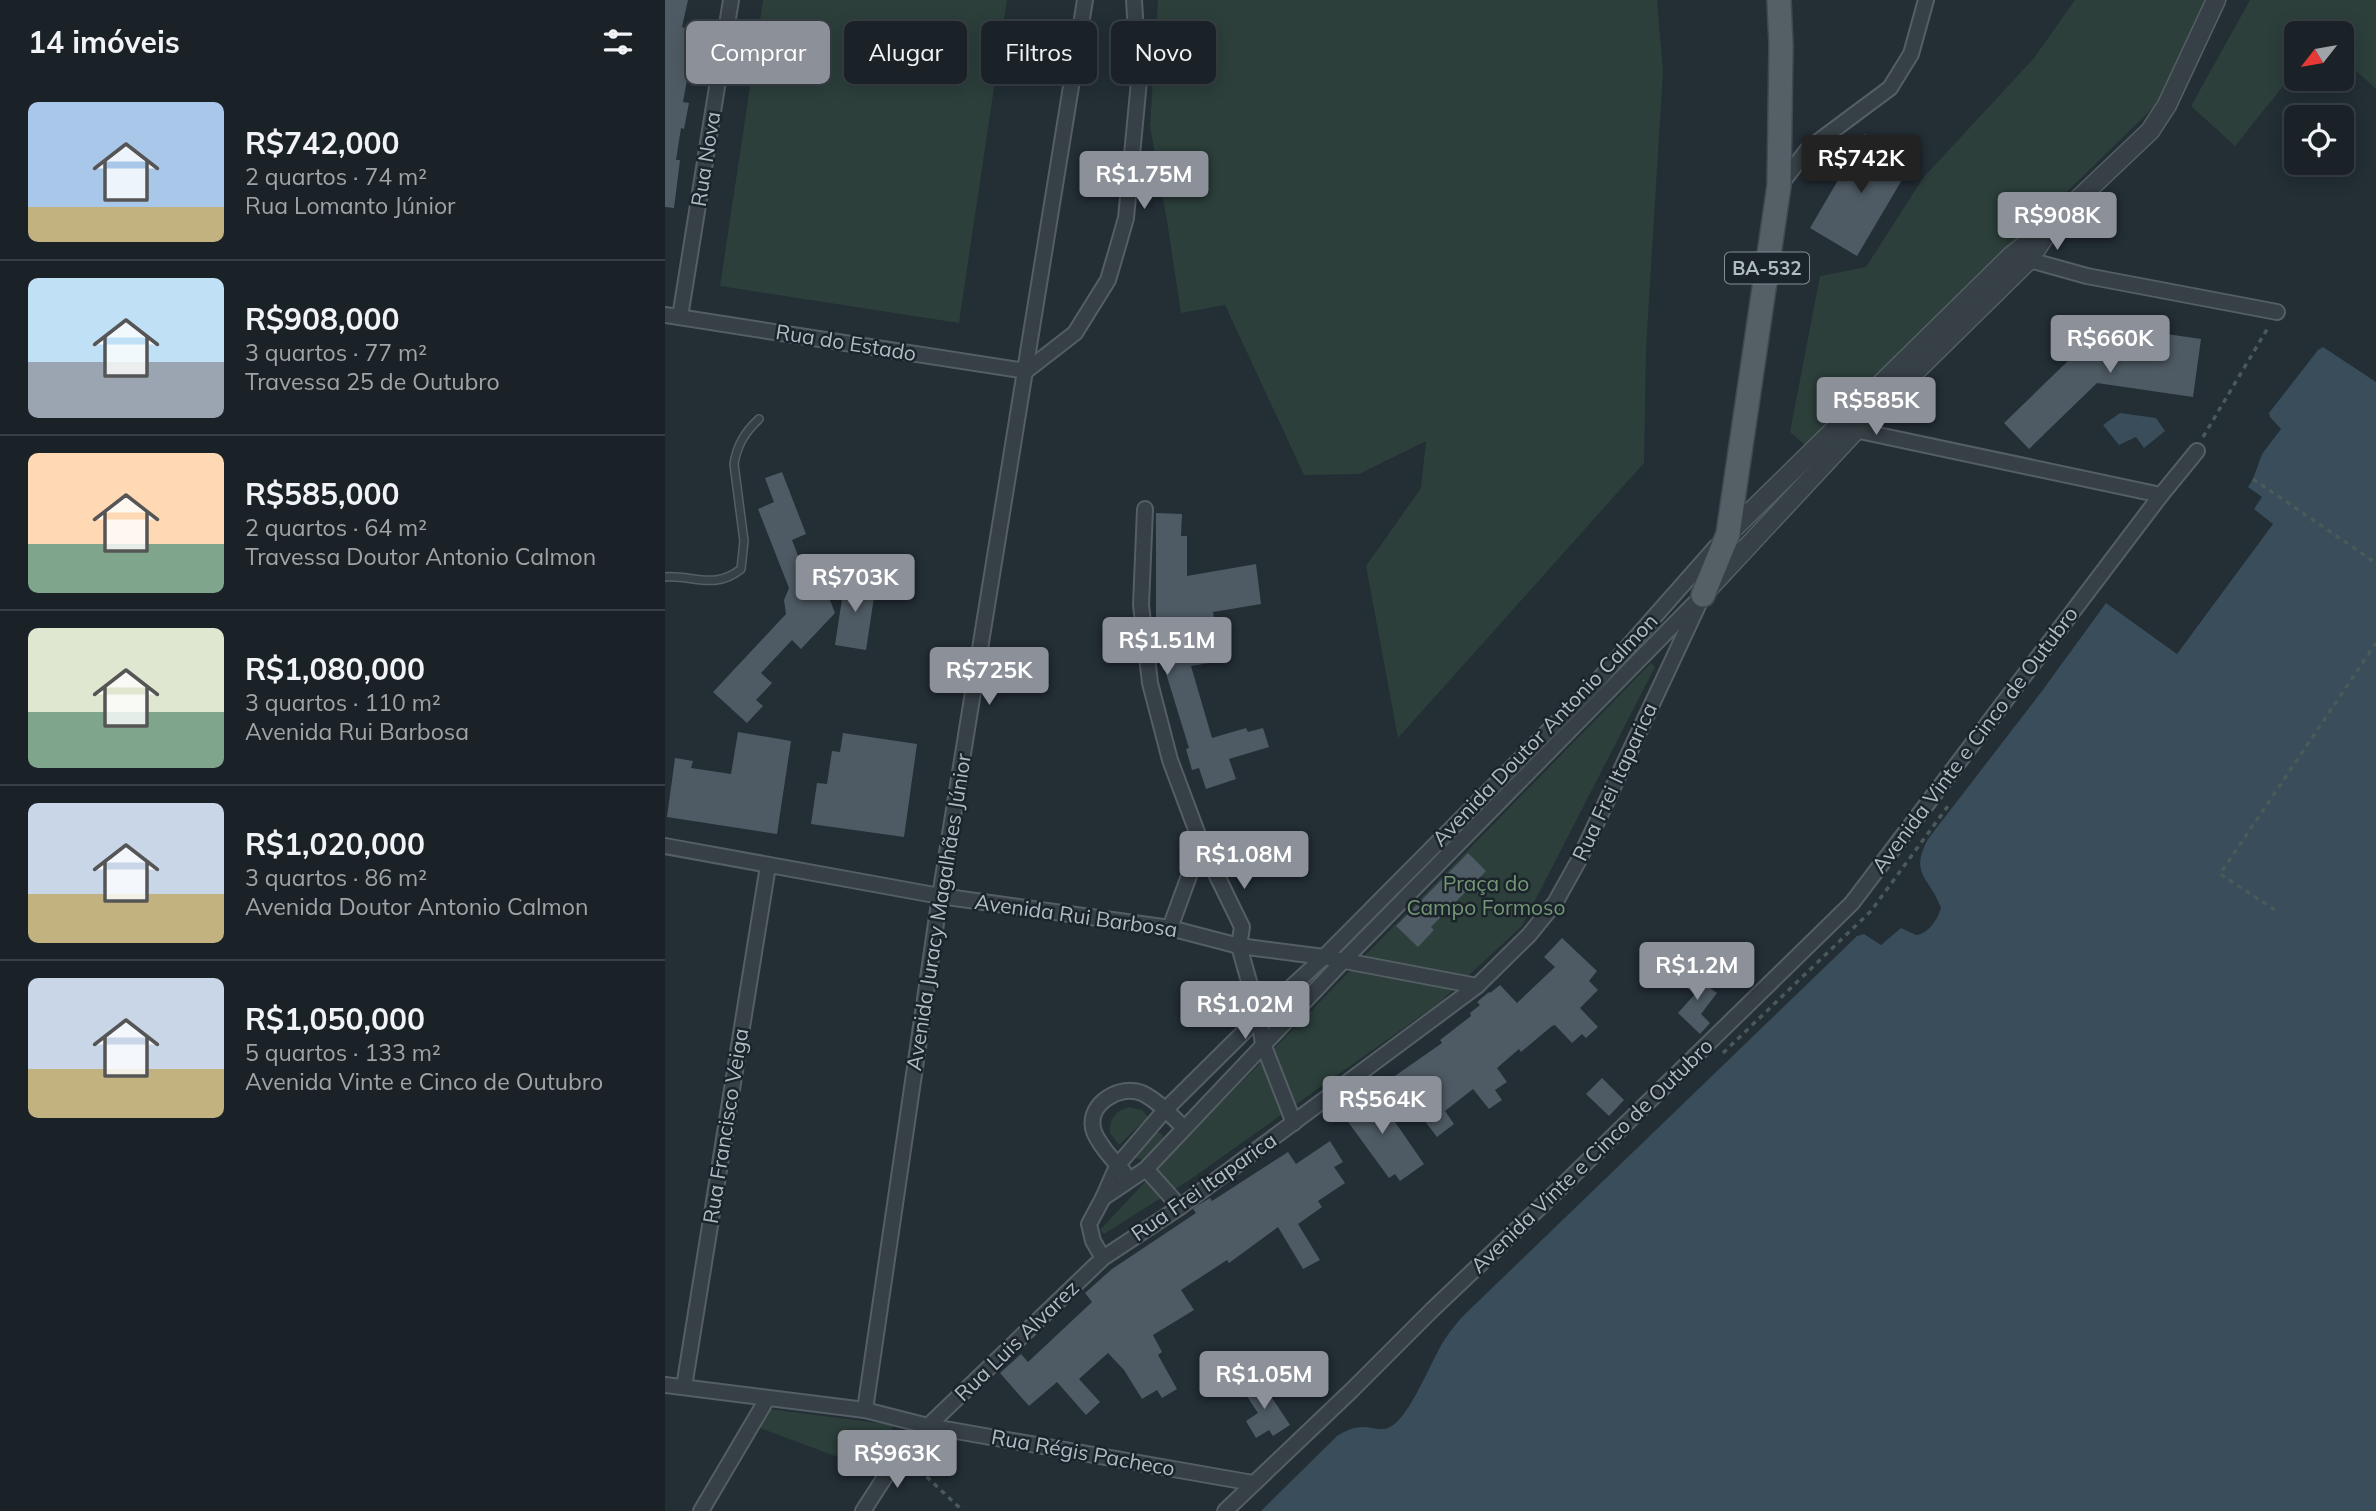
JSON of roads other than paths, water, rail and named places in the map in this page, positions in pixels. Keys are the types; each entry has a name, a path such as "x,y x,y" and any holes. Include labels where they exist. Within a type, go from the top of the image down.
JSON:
{"main road":[{"name":"BA-532","path":"1703,594 1728,534 1779,186 1779,0"}],"street":[{"name":"Rua Nova","path":"681,317 731,0"},
{"name":"Avenida Juracy Magalhães Júnior","path":"865,1410 940,896 1085,0"},
{"path":"1026,372 1075,333 1108,280 1118,246 1126,218 1139,81 1134,0"},
{"path":"1779,186 1808,149 1890,88 1910,54 1926,0"},
{"path":"1728,534 1847,428 2021,258 2052,224 2133,149 2159,119 2216,0"},
{"path":"2021,258 2087,276 2277,312"},
{"name":"Rua do Estado","path":"665,315 1026,372"},
{"path":"1847,428 2161,495"},
{"path":"1703,594 1847,428"},
{"name":"Avenida Vinte e Cinco de Outubro","path":"1225,1511 1852,903 2197,451"},
{"path":"1145,509 1141,605 1150,683 1170,760 1201,843 1242,927 1239,946 1259,1017 1263,1044 1293,1123"},
{"name":"Avenida Doutor Antonio Calmon","path":"1103,1198 1146,1169 1343,961 1507,796 1728,534"},
{"name":"Avenida Doutor Antonio Calmon","path":"1103,1258 1093,1241 1089,1224 1117,1166 1165,1111 1496,785 1703,594"},
{"name":"Rua Frei Itaparica","path":"1103,1258 1180,1207 1478,986 1529,935 1555,903 1580,858 1703,594"},
{"path":"1496,785 1507,796"},
{"path":"1170,928 1201,843"},
{"name":"Avenida Rui Barbosa","path":"665,846 940,896 1170,928 1239,946 1324,957 1478,986"},
{"name":"Rua Francisco Veiga","path":"684,1387 768,866"},
{"path":"1131,1180 1117,1166 1094,1131 1093,1118 1109,1096 1133,1091 1141,1093 1184,1128"},
{"path":"1146,1169 1180,1207"},
{"name":"Rua Luis Alvarez","path":"863,1511 901,1452 1103,1258"},
{"name":"Rua Régis Pacheco","path":"665,1385 865,1410 928,1426 1253,1483"},
{"path":"701,1511 767,1399"}],"lane":[{"path":"665,577 717,581 726,580 741,569 744,541 735,454 747,431 759,419"}],"water":[{"path":"2323,347 2376,382 2376,1511 1261,1511 1337,1436 1356,1428 1387,1428 1398,1421 1413,1400 1445,1339 1462,1317 1857,936 1864,934 1881,945 1901,928 1916,935 1925,932 1932,925 1941,908 1921,868 1920,860 1928,839 2106,603 2177,654 2273,524 2254,509 2262,497 2248,487 2262,454 2281,429 2269,413"},
{"path":"2120,413 2156,418 2165,431 2144,448 2136,437 2119,445 2103,425"}],"park label":[{"name":"Praça do Campo Formoso","path":"1486,896"}]}
